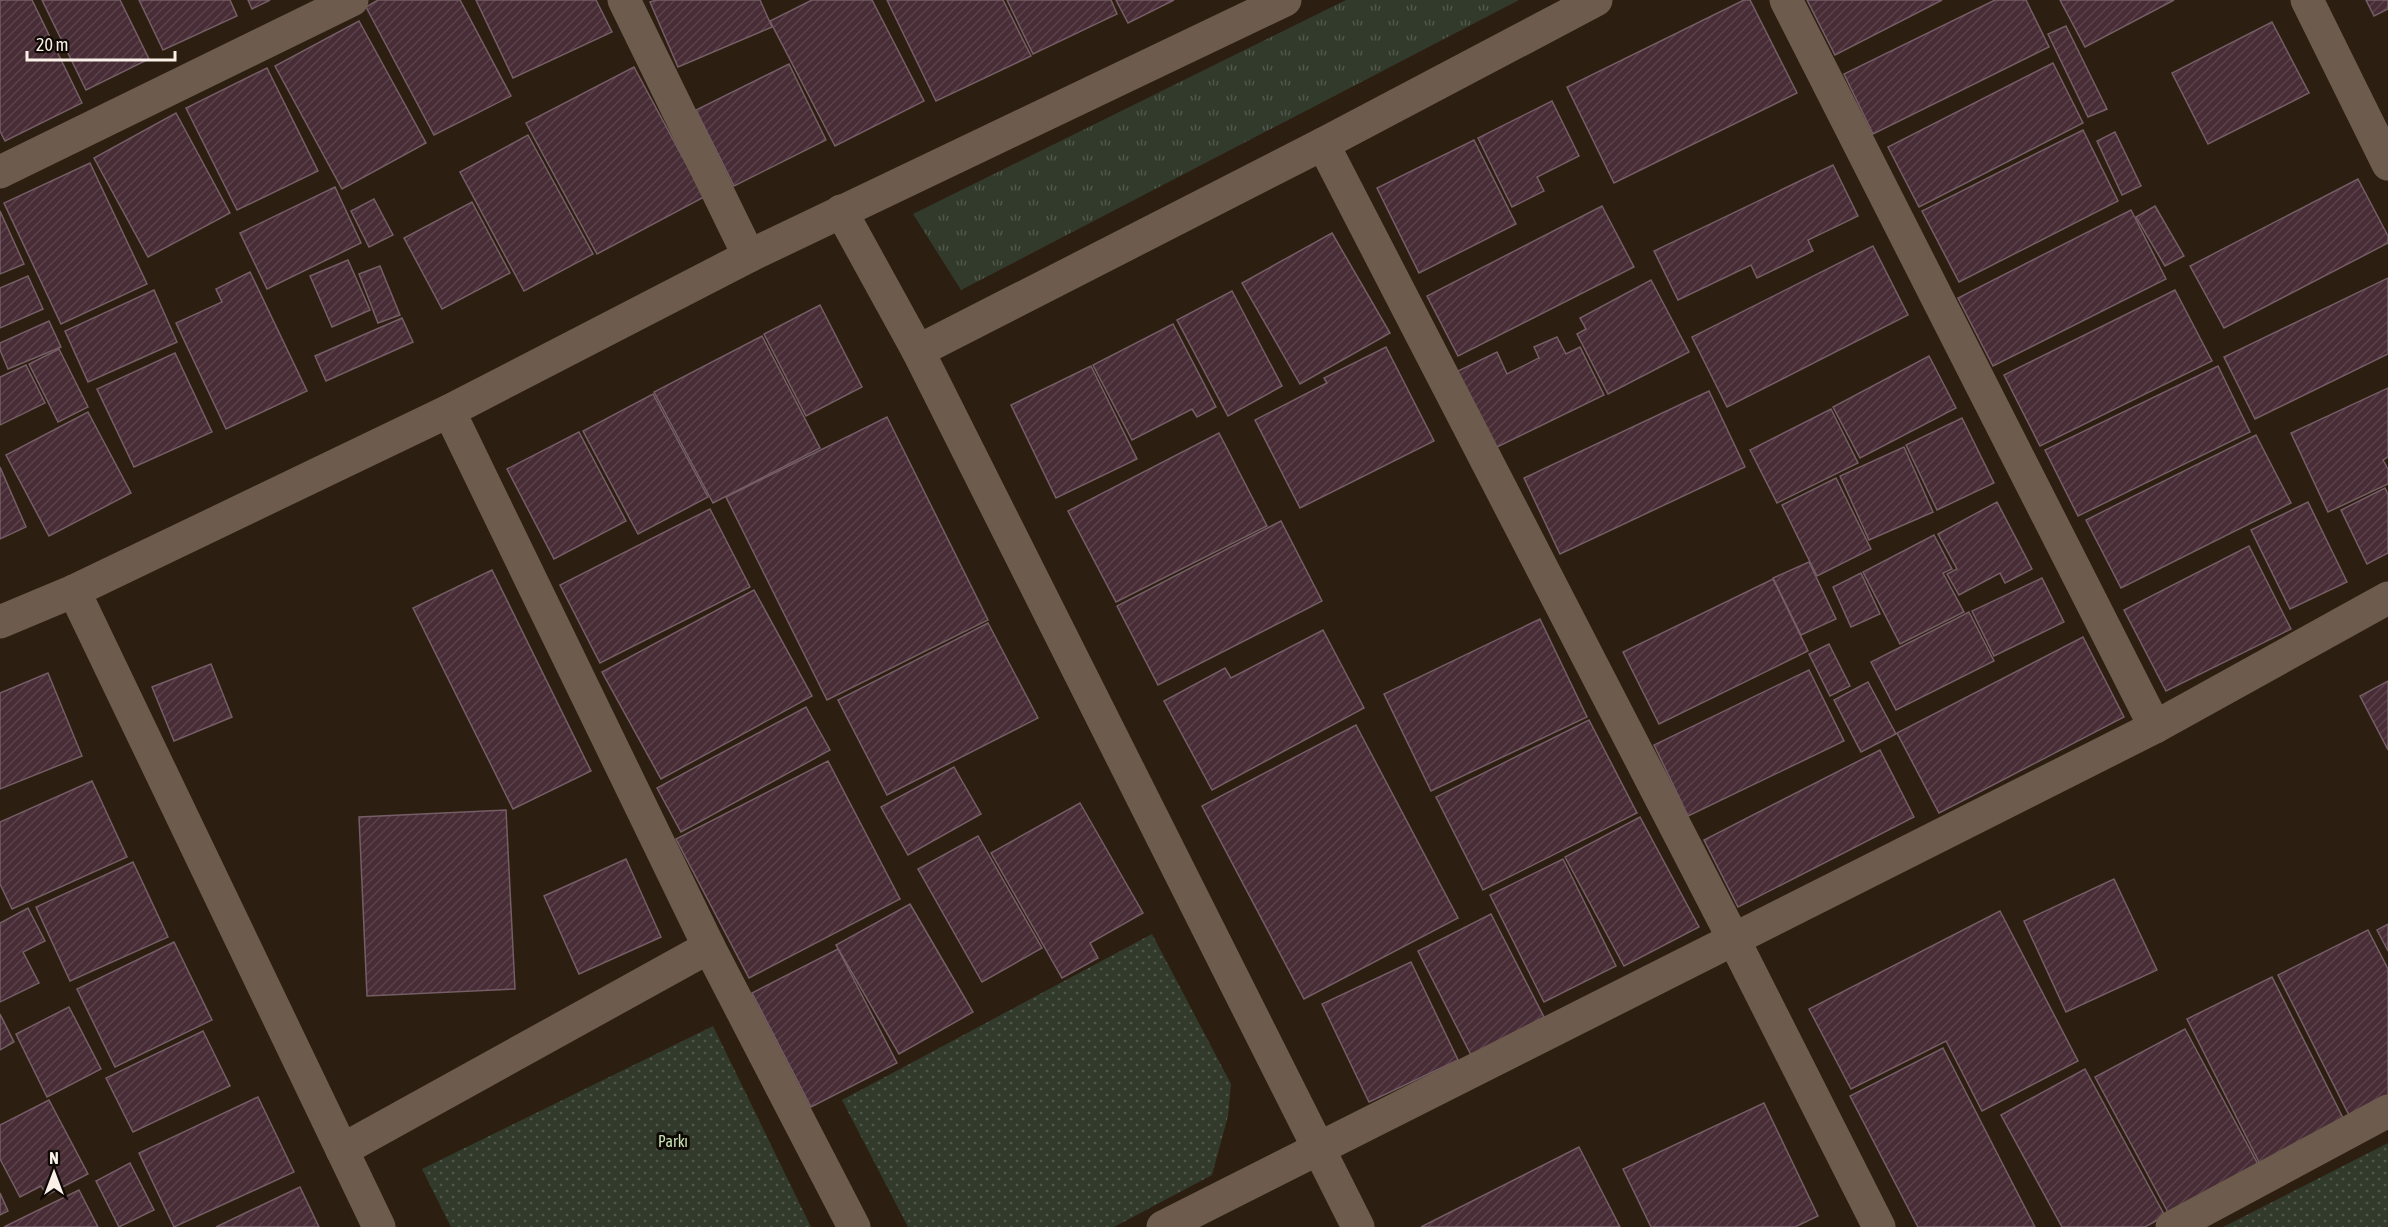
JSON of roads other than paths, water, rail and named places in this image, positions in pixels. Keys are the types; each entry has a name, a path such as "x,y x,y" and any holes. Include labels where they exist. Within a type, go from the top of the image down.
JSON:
{"street":[{"path":"0,172 352,0"},
{"path":"624,0 748,256"},
{"path":"0,622 74,591 449,411 748,256 1285,0"},
{"path":"918,351 1323,144 1596,0"},
{"path":"1786,0 2156,727"},
{"path":"2307,0 2388,164"},
{"path":"1323,144 1879,1227"},
{"path":"841,211 918,351 1358,1227"},
{"path":"449,411 709,947 854,1227"},
{"path":"74,591 379,1227"},
{"path":"1163,1227 1732,938 2156,727 2388,597"},
{"path":"342,1150 709,947"},
{"path":"2172,1227 2388,1111"}],"park label":[{"name":"Parkı","path":"673,1141"}]}
